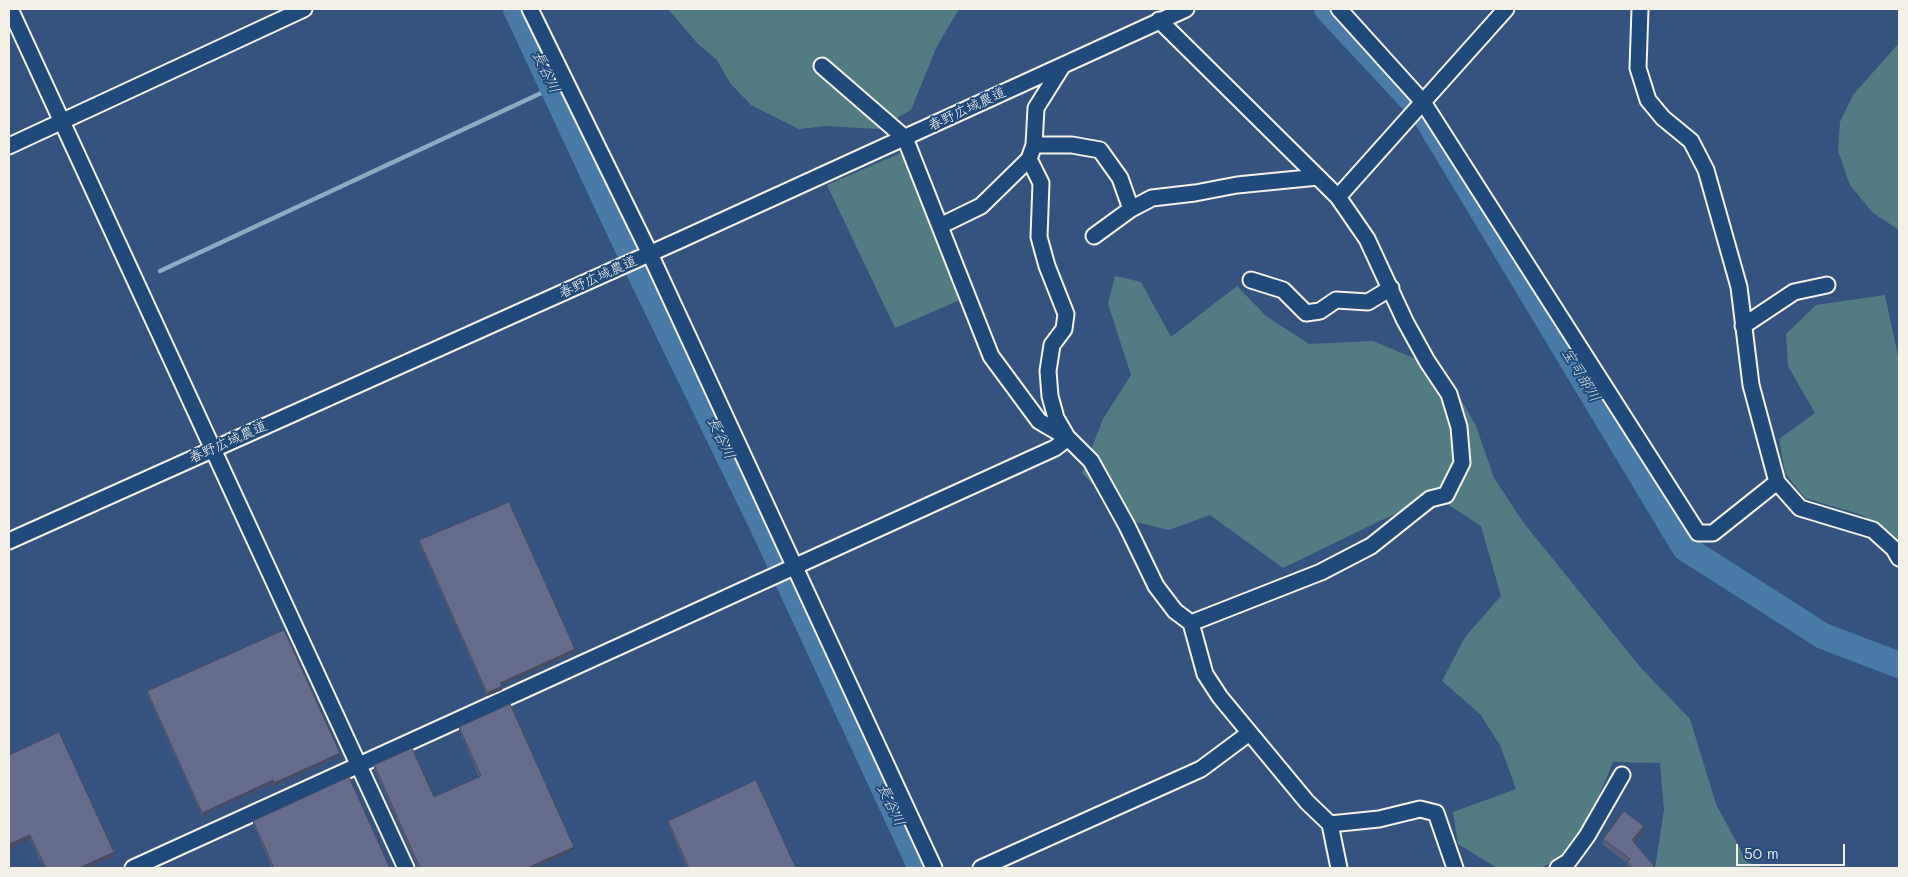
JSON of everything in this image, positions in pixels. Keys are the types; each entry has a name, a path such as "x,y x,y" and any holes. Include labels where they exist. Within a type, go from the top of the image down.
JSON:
{"street":[{"path":"10,9 406,868"},
{"path":"9,146 304,9"},
{"path":"530,9 650,254 787,570 934,868"},
{"name":"春野広域農道","path":"9,542 214,448 620,268 1186,9"},
{"path":"1339,9 1423,102 1698,533 1713,533 1777,482"},
{"path":"1338,197 1506,9"},
{"path":"1640,9 1638,68 1648,100 1662,118 1691,141 1706,170 1739,287 1751,385 1777,482 1800,508 1873,530 1894,550 1899,558"},
{"path":"1159,20 1338,197 1367,239 1405,321 1449,394 1459,427 1462,463 1446,495 1430,499 1371,546 1321,572 1191,623"},
{"path":"1063,65 1036,108 1032,152 1041,183 1039,237 1047,266 1066,314 1064,329 1052,345 1048,371 1050,396 1056,418 1068,438 1091,461 1127,526 1156,586 1175,611 1191,623 1205,674 1248,734 1307,802 1330,824 1338,868"},
{"path":"822,66 906,138 991,356 1039,421 1068,438"},
{"path":"940,226 981,206 1032,152 1072,145 1100,150 1120,178 1131,209"},
{"path":"1094,236 1131,209 1152,198 1195,193 1237,185 1318,177"},
{"path":"1252,280 1283,290 1306,313 1320,311 1336,300 1368,302 1391,288"},
{"path":"1743,326 1794,292 1827,286"},
{"path":"133,868 1055,448 1068,438"},
{"path":"981,868 1200,769 1248,734"},
{"path":"1558,868 1568,862 1587,836 1622,775"},
{"path":"1330,824 1379,819 1420,809 1436,813 1457,867"}],"green space":[{"path":"668,9 959,9 937,46 911,110 878,129 826,126 799,129 751,105 730,83 717,60 698,44"},
{"path":"1899,43 1899,230 1873,213 1850,185 1838,151 1840,122 1853,95"},
{"path":"903,152 960,300 895,328 827,185"},
{"path":"1115,276 1141,282 1171,337 1237,286 1266,316 1309,344 1373,341 1445,371 1476,426 1494,478 1523,522 1641,668 1690,719 1716,804 1747,862 1765,868 1655,868 1664,810 1660,763 1613,762 1590,817 1568,855 1540,868 1497,868 1458,844 1453,812 1516,789 1500,745 1480,714 1442,681 1465,637 1501,596 1481,526 1441,500 1388,517 1283,568 1210,515 1169,530 1127,520 1082,473 1103,419 1131,375 1108,304"},
{"path":"1885,295 1899,361 1899,540 1862,515 1805,498 1785,473 1779,439 1815,413 1788,366 1786,334 1816,305"}],"building":[{"path":"509,502 575,649 500,683 502,686 487,693 419,540"},
{"path":"284,630 340,753 274,783 273,780 202,813 147,691"},
{"path":"510,704 574,847 527,868 420,868 374,765 412,748 434,797 481,776 459,727"},
{"path":"59,732 114,852 79,868 46,868 30,835 9,844 9,755"},
{"path":"349,777 390,868 274,868 253,821"},
{"path":"756,780 796,868 689,868 668,821"},
{"path":"1624,811 1644,826 1632,840 1654,866 1651,868 1633,868 1627,862 1630,859 1603,839"}],"waterway":[{"name":"長谷川","path":"516,9 623,238 765,531 921,868"},
{"name":"宝司部川","path":"1327,9 1423,112 1685,548 1823,636 1899,665"},
{"path":"160,271 552,88"}]}
